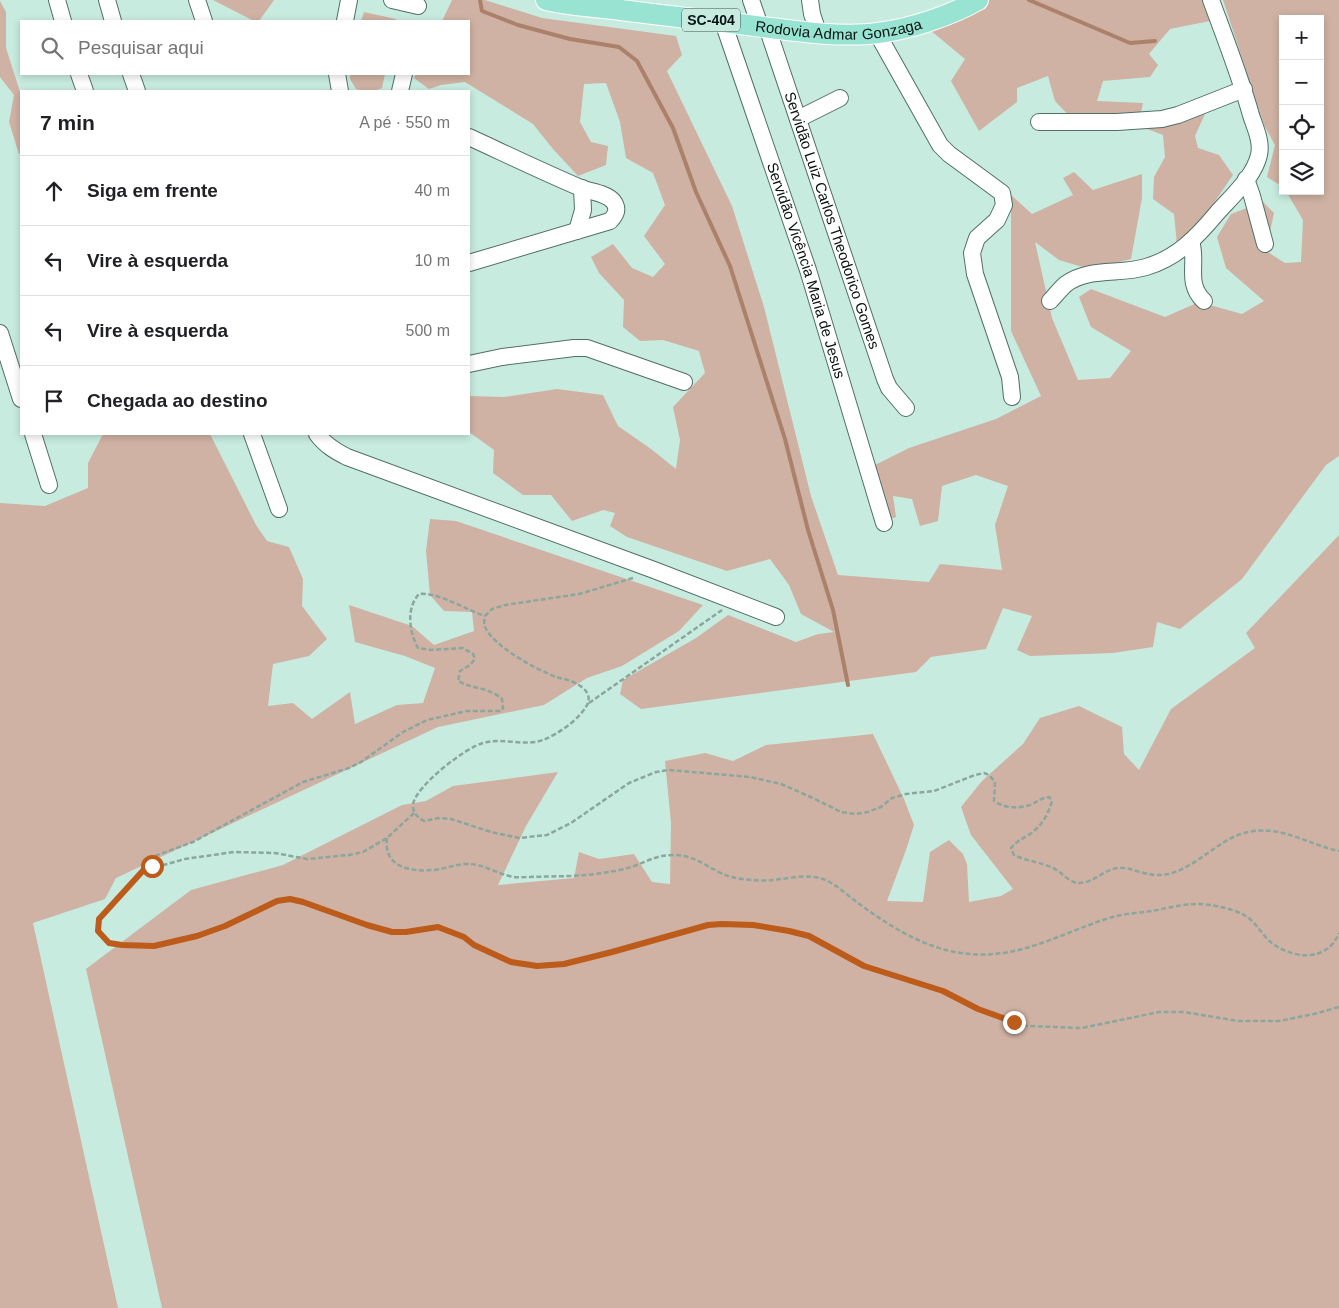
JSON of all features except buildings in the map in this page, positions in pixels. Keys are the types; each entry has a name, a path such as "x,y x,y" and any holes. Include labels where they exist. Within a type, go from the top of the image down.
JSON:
{"main road":[{"name":"Rodovia Admar Gonzaga","path":"546,0 611,5 723,22 818,32 877,33 931,19 964,8 978,0"}],"street":[{"path":"56,0 62,20"},
{"path":"107,0 113,20"},
{"path":"196,0 204,20"},
{"path":"344,20 349,0"},
{"path":"392,0 418,9"},
{"name":"Servidão Luiz Carlos Theodorico Gomes","path":"751,0 763,26 798,119 884,379 906,408"},
{"path":"810,0 818,32"},
{"path":"1050,301 1065,285 1077,277 1144,268 1165,261 1182,250 1191,241 1251,174 1259,157 1261,145 1244,89 1211,0"},
{"name":"Servidão Vicência Maria de Jesus","path":"723,22 808,270 884,523"},
{"path":"877,33 940,145 1002,194 1004,205 996,220 977,238 972,253 975,274 1010,377 1012,397"},
{"path":"79,75 85,90"},
{"path":"131,75 137,90"},
{"path":"337,75 340,90"},
{"path":"400,90 404,75"},
{"path":"1039,122 1117,122 1162,119 1178,115 1244,89"},
{"path":"798,119 840,98"},
{"path":"470,137 582,188 607,197 617,209 616,215 610,221 470,263"},
{"path":"1246,179 1265,244"},
{"path":"577,232 583,210 582,188"},
{"path":"1191,241 1194,258 1193,286 1197,294 1204,301"},
{"path":"0,333 20,396"},
{"path":"470,364 502,357 587,348 684,382"},
{"path":"32,435 49,485"},
{"path":"252,435 279,509"},
{"path":"318,435 322,442 347,457 776,617"}],"path":[{"path":"588,704 589,697 586,690 578,684 556,677 524,662 490,636 484,626 484,616 492,609 505,605 586,592 641,576 654,570"},
{"path":"484,616 429,593 419,594 413,600 411,636 418,648 431,650 463,648 473,654 475,660 460,671 458,681 468,686 494,692 502,700 504,708 501,712 467,711 421,723 403,732 361,762 290,788 193,842 152,857 149,864 99,919 98,931 109,943 154,946 190,938 225,926 277,901 290,899 392,932 406,932 438,927 464,937 474,945 511,962 537,966 564,964 708,925 739,924 789,931 809,936 864,966 943,991 978,1009 1028,1026 1082,1028 1159,1012 1184,1012 1238,1022 1279,1021 1339,1007"},
{"path":"736,601 588,704 566,727 544,740 534,742 502,740 483,743 463,752 424,786 413,802 414,812 424,822 438,818 504,836 533,838 547,835 572,823 608,800 630,783 656,772 670,770 750,777 781,784 841,812 855,814 881,807 892,798 906,794 934,791 984,773 989,775 995,782 994,801 1000,805 1016,808 1049,797 1052,801 1049,813 1041,824 1028,836 1016,842 1011,848 1014,855 1055,868 1066,878 1078,883 1092,881 1116,868 1130,868 1158,876 1173,873 1192,863 1226,840 1253,830 1278,831 1339,851"},
{"path":"149,864 160,866 185,859 234,852 275,853 308,859 363,852 387,838 414,812"},
{"path":"387,838 386,847 389,857 397,864 412,870 433,870 466,864 489,868 513,877 576,875 606,873 634,866 649,859 676,854 689,856 723,874 736,878 769,881 800,877 826,879 889,924 926,945 968,954 1008,953 1022,950 1045,943 1110,917 1197,904 1222,907 1246,916 1274,945 1299,955 1312,955 1325,951 1335,942 1339,933"}],"shaded area":[{"path":"213,0 274,0 260,20 252,20"},
{"path":"452,0 485,0 542,18 676,36 682,55 667,71 732,206 764,307 811,496 838,575 929,582 940,564 1002,570 995,525 1008,486 976,475 942,486 938,521 920,526 912,499 893,496 896,517 888,520 875,465 909,448 996,419 1041,396 1011,331 1011,195 1032,214 1073,195 1063,178 1074,172 1093,190 1142,174 1142,198 1131,259 1089,269 1059,260 1035,242 1052,318 1078,380 1110,378 1131,351 1091,327 1079,297 1091,289 1165,317 1199,302 1242,314 1264,301 1226,268 1217,237 1231,214 1263,202 1274,213 1266,251 1285,263 1301,262 1303,220 1288,195 1324,195 1324,15 1279,15 1279,184 1267,177 1275,145 1264,125 1223,0 1339,0 1339,456 1326,465 1242,579 1180,629 1157,622 1153,647 1113,653 1030,656 1017,650 1032,616 1003,608 986,649 931,657 916,672 641,709 620,694 623,680 696,638 728,615 796,642 818,634 834,632 801,614 789,585 770,559 727,571 627,537 610,526 615,513 603,510 572,521 551,495 523,495 493,473 494,450 470,433 470,396 504,397 557,389 603,395 618,426 676,469 680,440 673,407 705,373 699,351 663,340 640,341 623,327 624,300 599,273 591,257 613,244 632,268 653,277 665,264 644,236 665,205 653,173 626,158 620,122 606,83 584,84 580,122 591,142 608,146 606,165 578,176 533,124 465,82 441,85 429,89 414,78 416,75 470,75 470,20 442,20"},
{"path":"989,0 1207,0 1215,20 1170,29 1149,54 1158,65 1150,77 1103,81 1097,101 1143,103 1141,113 1072,119 1055,101 1048,76 1017,88 1017,102 979,131 951,81 965,59 930,30 971,14"},
{"path":"0,1 6,12 6,48 20,92 20,154 9,122 14,95 0,77"},
{"path":"364,12 396,19 396,20 361,20"},
{"path":"350,75 385,75 382,88 376,90 356,89 350,79"},
{"path":"1205,114 1195,136 1198,148 1219,155 1233,175 1196,229 1177,245 1174,214 1153,199 1154,177 1165,157 1163,135 1147,129"},
{"path":"102,435 211,435 256,525 267,541 289,547 303,579 302,606 327,639 309,656 273,664 268,706 293,703 312,719 350,692 355,724 397,705 423,703 435,668 405,656 355,642 349,605 412,626 434,645 474,631 472,612 444,611 430,595 426,551 430,519 456,521 703,605 679,631 622,666 587,678 544,705 438,727 116,878 105,899 33,923 118,1308 0,1308 0,503 45,506 88,488 88,463"},
{"path":"1339,535 1339,1308 162,1308 86,969 191,890 283,865 402,805 426,801 453,786 558,772 526,826 498,885 574,878 579,852 599,859 634,854 652,882 670,884 671,823 665,761 705,753 733,761 766,745 873,734 904,799 914,825 887,901 923,902 930,852 949,840 963,854 967,864 969,902 1001,896 1013,889 971,835 961,807 982,781 1023,744 1040,718 1079,706 1122,727 1124,754 1139,770 1171,709 1255,648 1246,633"}],"waterway":[{"path":"480,0 482,11 518,25 570,39 619,47 637,61 673,128 696,192 730,266 785,439 808,530 833,610 848,685"},
{"path":"1029,0 1130,43 1155,41"}],"route":[{"path":"152,866 149,864 139,873 99,919 98,931 109,943 154,946 197,936 225,926 277,901 290,899 392,932 425,930 438,927 452,931 474,945 511,962 537,966 564,964 708,925 753,925 809,936 864,966 943,991 978,1009 1014,1022"}]}
